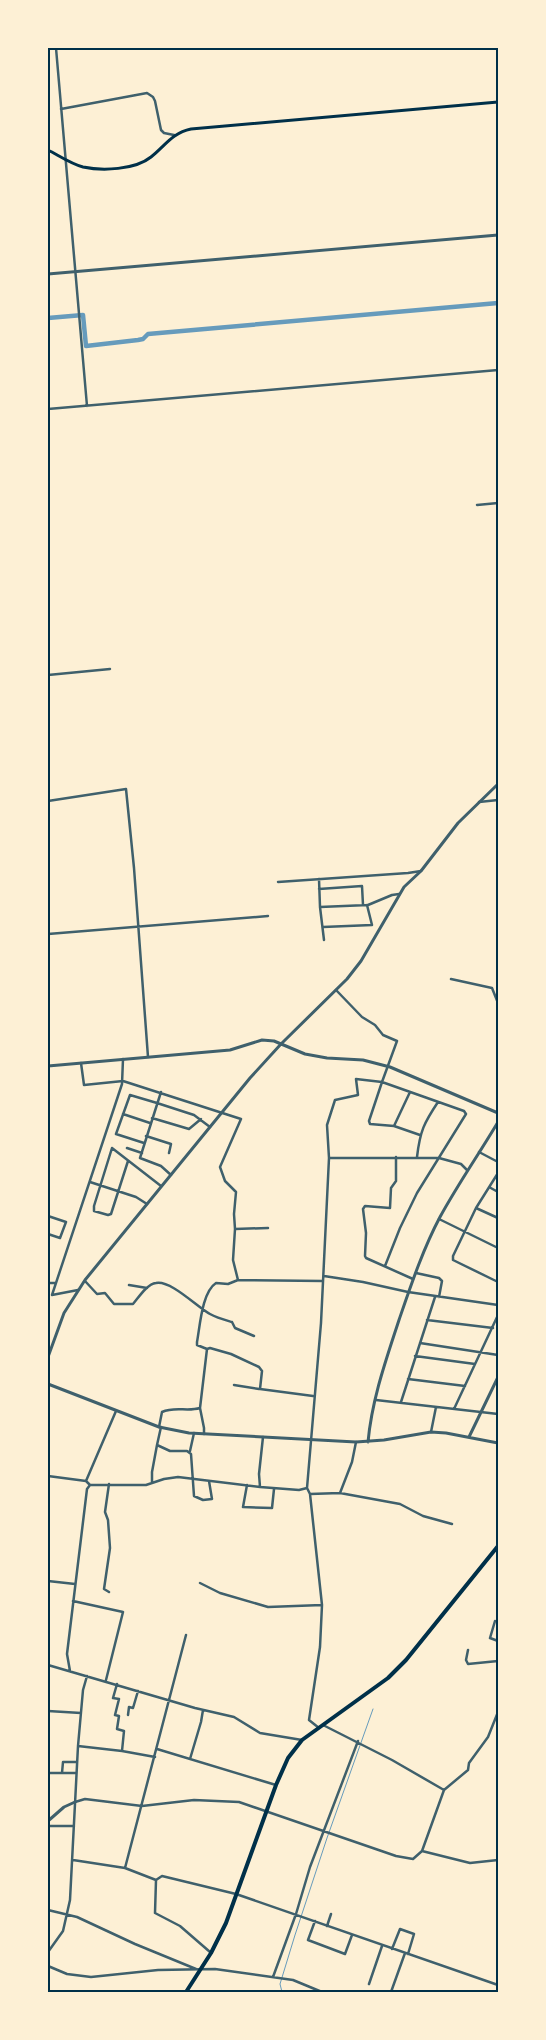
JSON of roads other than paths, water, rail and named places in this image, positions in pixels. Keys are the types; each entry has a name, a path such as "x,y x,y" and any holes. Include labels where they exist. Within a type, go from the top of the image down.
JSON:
{"highway":[{"path":"186,1992 198,1970 211,1953 226,1923 276,1785 288,1758 302,1740 388,1678 406,1660 498,1546"}],"main road":[{"path":"48,150 83,167 127,167 150,158 174,135 183,131 498,102"}],"street":[{"path":"56,48 87,406"},
{"path":"62,110 147,93 153,97 161,130 164,133 174,135"},
{"path":"48,274 498,235"},
{"path":"48,409 498,370"},
{"path":"477,504 498,503"},
{"path":"48,675 110,670"},
{"path":"48,1357 64,1313 85,1281 222,1112 281,1044 347,979 360,961 399,894 421,871 458,823 477,802 498,784"},
{"path":"48,801 126,789 139,927 148,1057"},
{"path":"477,802 498,800"},
{"path":"278,882 421,871"},
{"path":"319,879 324,940"},
{"path":"319,889 362,886 365,905 372,925 323,927"},
{"path":"320,907 365,905 392,894 399,894"},
{"path":"48,934 268,916"},
{"path":"451,979 492,988 498,1002"},
{"path":"336,989 362,1017 375,1025 383,1035 398,1041 382,1082 369,1121 370,1124 394,1126 420,1135"},
{"path":"48,1066 230,1050 262,1040 274,1041 305,1054 327,1058 363,1060 390,1067 498,1113"},
{"path":"52,1295 123,1081 123,1059"},
{"path":"81,1063 84,1085 123,1081 242,1120 220,1167 225,1182 236,1192 233,1260 238,1280"},
{"path":"319,1728 309,1720 320,1648 322,1605 310,1494 307,1488 324,1276 329,1158 327,1124 335,1100 358,1095 356,1078 382,1082 464,1111 466,1114 404,1219 385,1266"},
{"path":"161,1092 140,1158 161,1166 171,1175"},
{"path":"394,1126 410,1092"},
{"path":"144,1142 116,1134 130,1095 188,1112 201,1119 210,1127"},
{"path":"417,1157 423,1125 438,1102"},
{"path":"123,1114 150,1123"},
{"path":"152,1118 188,1129 201,1119"},
{"path":"368,1442 374,1400 413,1279 439,1219 467,1170 498,1122"},
{"path":"146,1136 171,1144 168,1153"},
{"path":"128,1161 111,1214 108,1215 94,1211 112,1148 161,1186"},
{"path":"127,1148 142,1153"},
{"path":"479,1152 498,1162"},
{"path":"396,1157 396,1181 391,1188 390,1208 365,1206 362,1209 366,1234 364,1256 413,1279"},
{"path":"329,1158 439,1158 461,1164 467,1170"},
{"path":"498,1173 476,1208 453,1256 453,1260 498,1282"},
{"path":"90,1182 136,1197 147,1204"},
{"path":"489,1187 498,1192"},
{"path":"476,1208 498,1218"},
{"path":"48,1216 66,1222 60,1238 48,1234"},
{"path":"439,1219 498,1248"},
{"path":"235,1228 268,1228"},
{"path":"401,1402 427,1320 442,1281 439,1278 416,1273"},
{"path":"324,1276 437,1297 498,1304"},
{"path":"260,1389 262,1371 260,1367 230,1354 197,1345 207,1295 216,1283 228,1284 238,1280 323,1281"},
{"path":"85,1281 97,1294 105,1293 114,1304 133,1304 148,1288 157,1282 166,1284 188,1297 204,1310 232,1322 235,1328 254,1336"},
{"path":"48,1283 56,1283"},
{"path":"129,1286 148,1288"},
{"path":"48,1296 78,1290"},
{"path":"454,1409 498,1315"},
{"path":"427,1320 493,1328"},
{"path":"48,1340 52,1342"},
{"path":"420,1343 498,1355"},
{"path":"204,1434 200,1408 207,1349"},
{"path":"415,1356 475,1364"},
{"path":"469,1437 498,1377"},
{"path":"408,1379 465,1386"},
{"path":"48,1384 160,1427 194,1433 368,1442 431,1432 498,1443"},
{"path":"234,1385 314,1396"},
{"path":"374,1400 498,1414"},
{"path":"431,1432 436,1407"},
{"path":"152,1483 152,1472 162,1412 180,1408 200,1408"},
{"path":"86,1481 116,1411"},
{"path":"194,1433 190,1452 194,1496 203,1500 212,1499 209,1481"},
{"path":"260,1487 259,1474 263,1437"},
{"path":"340,1493 352,1462 356,1442"},
{"path":"157,1445 170,1451 190,1452"},
{"path":"48,1476 86,1481 90,1485 146,1485 172,1477 260,1487 299,1490 307,1488"},
{"path":"108,1592 104,1589 110,1548 108,1520 105,1512 109,1484"},
{"path":"70,1671 67,1654 87,1488 90,1485"},
{"path":"247,1485 243,1506 272,1508 274,1488"},
{"path":"310,1494 340,1493 400,1504 423,1516 452,1524"},
{"path":"48,1581 75,1584"},
{"path":"200,1583 220,1593 268,1607 322,1605"},
{"path":"73,1601 123,1612 106,1680"},
{"path":"495,1622 490,1638 498,1641"},
{"path":"125,1868 186,1635"},
{"path":"468,1650 466,1660 468,1664 498,1661"},
{"path":"48,1665 106,1680 203,1710 234,1717 260,1734 302,1740"},
{"path":"48,1952 63,1931 68,1914 73,1860 78,1746 83,1690 87,1676"},
{"path":"117,1684 113,1698 119,1699 115,1715 120,1716 117,1729 124,1731 122,1751"},
{"path":"128,1715 129,1707 133,1708 138,1690"},
{"path":"190,1759 203,1710"},
{"path":"48,1711 81,1713"},
{"path":"48,1821 64,1807 85,1799 142,1806 194,1800 239,1802 413,1859 422,1851 444,1790 468,1770 488,1737 498,1712"},
{"path":"323,1724 444,1790"},
{"path":"273,1978 323,1831 358,1742"},
{"path":"78,1746 155,1757"},
{"path":"157,1749 276,1785"},
{"path":"62,1773 63,1762 77,1762"},
{"path":"48,1773 76,1773"},
{"path":"48,1826 74,1826"},
{"path":"422,1851 470,1863 498,1860"},
{"path":"73,1860 125,1868 156,1880"},
{"path":"156,1880 162,1876 236,1894 498,1986"},
{"path":"156,1880 156,1913 180,1926 211,1953"},
{"path":"48,1910 68,1914 198,1970"},
{"path":"327,1926 331,1914"},
{"path":"315,1921 308,1940 345,1954 352,1935"},
{"path":"391,1992 414,1934 400,1929 392,1949"},
{"path":"369,1984 382,1946"},
{"path":"48,1966 67,1974 90,1976 158,1970 215,1969 293,1980 322,1992"}],"waterway":[{"path":"48,318 83,315 86,346 138,340 143,339 148,334 498,303"},
{"path":"282,1992 280,1984 295,1935 373,1709"}]}
